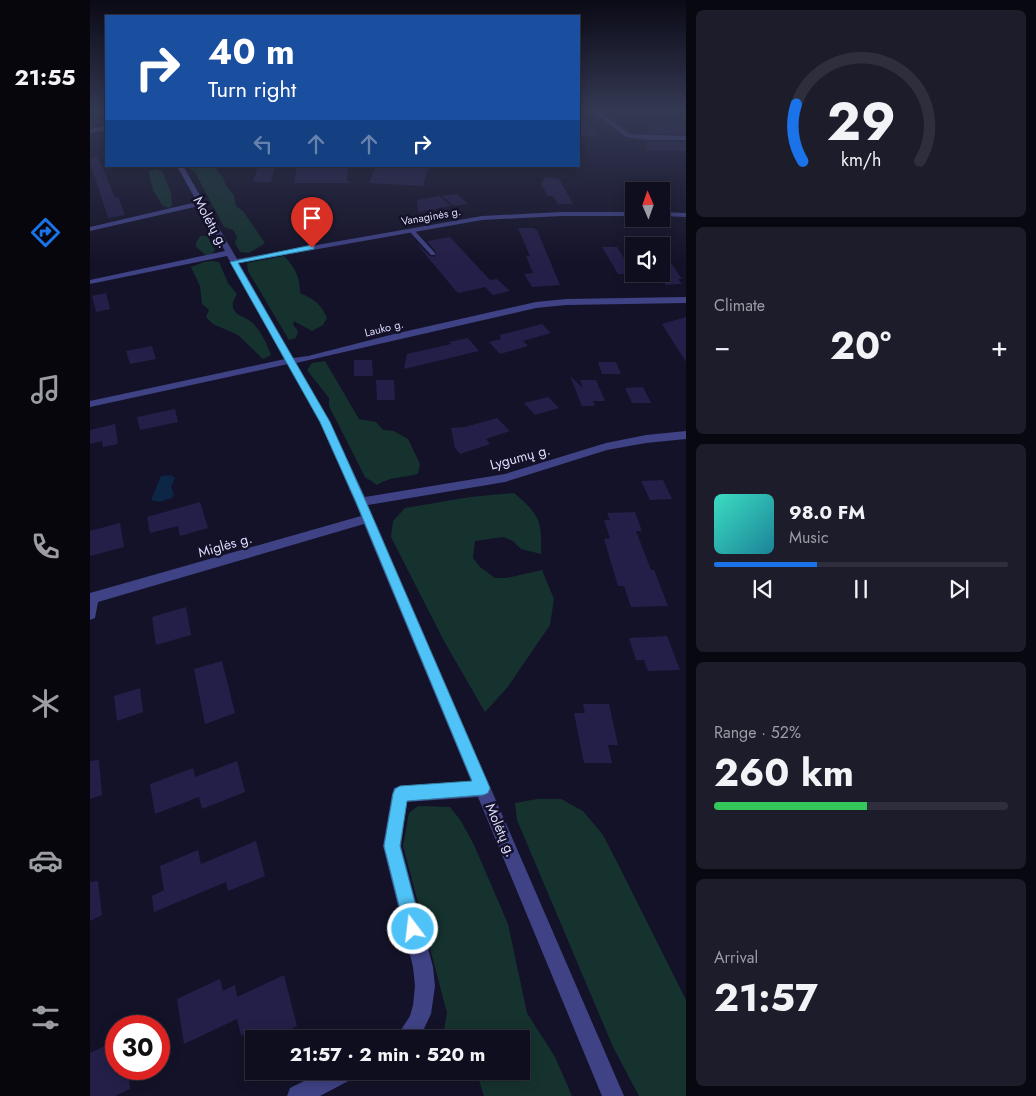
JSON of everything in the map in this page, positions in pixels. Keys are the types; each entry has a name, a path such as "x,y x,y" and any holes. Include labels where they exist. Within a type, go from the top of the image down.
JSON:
{"street":[{"name":"Molėtų g.","path":"181,167 325,422 361,502 613,1096"},
{"path":"90,229 201,203"},
{"name":"Vanaginės g.","path":"90,282 231,258 412,231 482,218 625,214"},
{"path":"670,214 686,215"},
{"name":"Lauko g.","path":"90,404 291,362 536,305 566,302 686,300"},
{"name":"Lygumų g.","path":"361,502 505,478 606,447 646,439 686,435"},
{"name":"Miglės g.","path":"91,599 355,521 368,519"},
{"path":"90,614 91,599"},
{"path":"414,1030 422,1010 424,967 392,846 400,794 483,788"},
{"path":"298,1096 329,1080"}],"lane":[{"path":"412,231 433,254"}],"green space":[{"path":"189,167 216,167 226,186 234,195 236,206 243,211 265,243 249,253 240,252 235,243 237,237 233,230 224,227 196,174"},
{"path":"156,169 162,171 171,193 172,205 169,208 163,206 153,190 149,171"},
{"path":"200,236 207,236 215,250 212,254 206,255 196,247"},
{"path":"284,256 296,273 300,293 316,302 327,318 323,325 312,331 294,321 293,325 298,331 296,338 289,340 248,271 247,263"},
{"path":"212,261 219,262 228,283 237,294 233,304 235,312 250,321 257,328 271,355 263,359 238,335 213,324 206,317 209,310 202,304 200,286 191,267"},
{"path":"325,361 359,419 376,422 383,430 394,431 408,439 420,464 418,474 392,479 377,485 365,477 329,406 329,398 307,370 312,363"},
{"path":"514,493 529,507 538,519 541,534 541,554 521,549 513,541 503,537 475,541 473,558 480,567 495,578 507,578 542,570 554,599 550,625 507,688 485,712 444,641 391,537 393,521 405,508 470,497"},
{"path":"537,799 561,799 583,811 603,835 618,864 686,1000 686,1096 639,1096 613,1047 517,820 515,803"},
{"path":"418,806 450,807 461,821 474,845 508,924 527,1013 555,1057 572,1096 484,1096 479,1080 530,1080 530,1030 444,1030 447,1013 403,846 409,813"}],"water":[{"path":"171,475 175,478 171,487 174,494 172,498 159,502 151,500 161,476"}],"building":[{"path":"100,161 115,198 118,197 125,215 108,218 90,162"},
{"path":"258,167 275,167 271,182 253,182"},
{"path":"297,167 348,167 347,180 350,183 294,183"},
{"path":"376,167 429,167 423,186 369,183"},
{"path":"545,177 559,179 573,204 558,204 553,196 548,196 541,184"},
{"path":"457,194 468,204 454,206 442,196"},
{"path":"439,196 451,206 418,212 417,200"},
{"path":"518,228 533,228 537,230 560,285 532,287 524,274 533,273 526,256 530,256"},
{"path":"450,237 490,280 497,279 510,291 493,295 485,287 459,293 455,290 416,243 430,256 435,257 436,252 427,241"},
{"path":"602,247 617,247 625,260 625,274 618,274"},
{"path":"670,261 682,279 678,279 682,284 666,285 664,282 670,282"},
{"path":"106,293 110,309 96,312 92,296"},
{"path":"686,317 686,362 662,324"},
{"path":"542,324 551,333 523,341 528,346 500,354 489,342 501,339 500,335"},
{"path":"468,338 479,351 404,369 407,354"},
{"path":"152,346 156,359 130,364 126,351"},
{"path":"354,360 372,360 373,376 354,376"},
{"path":"598,362 616,362 621,374 602,374"},
{"path":"570,376 583,388 580,380 596,380 605,401 593,401 595,406 582,406"},
{"path":"376,380 394,380 395,400 377,400"},
{"path":"643,387 651,403 632,403 625,388"},
{"path":"548,397 559,408 535,415 524,403"},
{"path":"175,409 178,422 140,430 137,417"},
{"path":"497,418 510,431 486,439 490,444 460,454 455,448 451,428 465,427"},
{"path":"115,424 118,444 103,447 102,441 90,444 90,430"},
{"path":"663,480 672,499 650,500 641,481"},
{"path":"200,502 208,528 180,536 178,526 150,533 147,517"},
{"path":"635,512 642,531 636,531 651,570 654,570 668,606 631,607 624,586 618,586 604,539 610,538 604,520 610,520 607,513"},
{"path":"120,523 124,547 90,556 90,531"},
{"path":"186,607 191,635 156,645 152,617"},
{"path":"667,636 680,670 648,671 644,660 636,660 629,638"},
{"path":"222,661 235,713 205,724 194,669"},
{"path":"140,688 143,712 117,721 114,696"},
{"path":"583,704 609,704 618,745 608,745 612,763 584,763 574,713 585,713"},
{"path":"99,760 102,795 90,799 90,761"},
{"path":"237,761 245,792 202,809 199,797 155,814 150,784 193,768 195,777"},
{"path":"256,841 265,876 228,891 226,882 154,912 152,896 164,890 160,866 198,850 201,864"},
{"path":"98,881 102,915 90,921 90,882"},
{"path":"284,975 297,1026 289,1030 245,1030 245,1034 241,1036 237,1019 184,1044 177,999 220,979 223,991 235,985 237,997"},
{"path":"105,1046 105,1080 129,1080 130,1089 115,1096 90,1096 90,1053"}],"route":[{"path":"312,248 234,262 325,422 483,788 400,794 393,829 392,846 413,929"}]}
